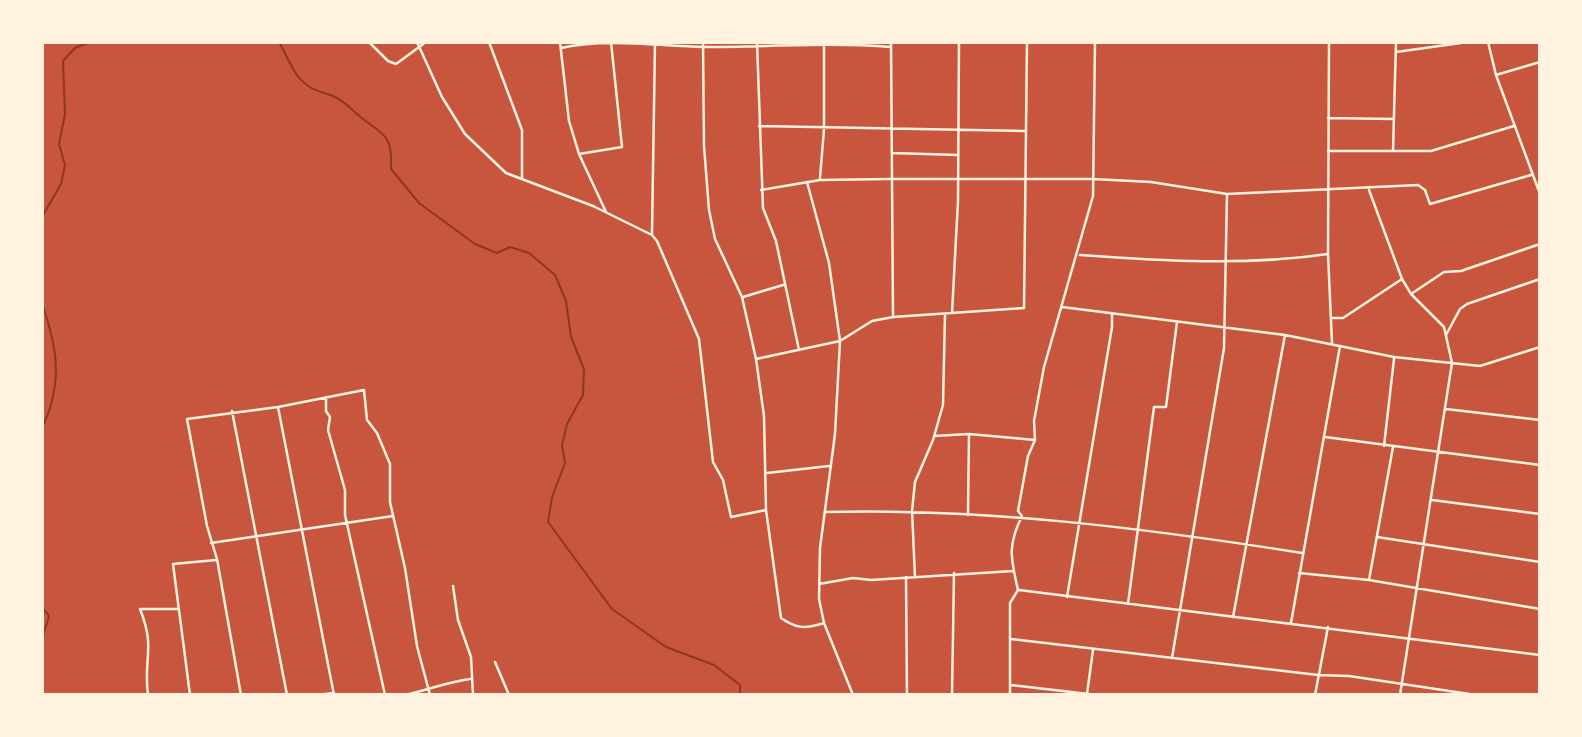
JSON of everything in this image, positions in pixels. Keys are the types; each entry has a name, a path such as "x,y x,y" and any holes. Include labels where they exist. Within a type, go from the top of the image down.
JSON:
{"street":[{"path":"369,42 388,61 396,64 422,48 426,42"},
{"path":"417,42 442,97 466,134 506,173 606,212 652,235"},
{"path":"489,42 522,130 522,180"},
{"path":"560,42 569,121 579,154 606,212"},
{"path":"561,48 611,42 891,44 893,317"},
{"path":"579,154 622,148 611,42"},
{"path":"952,313 958,178 959,42"},
{"path":"756,359 839,341 872,321 893,317 1024,308 1027,42"},
{"path":"1022,516 1018,512 1028,456 1035,440 1034,421 1044,367 1093,196 1095,42"},
{"path":"1329,42 1328,254 1332,343"},
{"path":"1393,151 1395,42"},
{"path":"1396,52 1468,42"},
{"path":"1488,42 1496,75 1531,175 1539,183 1540,194"},
{"path":"655,43 652,235 699,340 713,462 723,480 731,517 766,510"},
{"path":"820,180 824,129 824,43"},
{"path":"703,44 704,146 709,209 715,239 742,297 756,359 767,473 766,510 781,618 794,627 805,629 824,623"},
{"path":"757,44 761,190 767,223 776,241 783,285 799,350"},
{"path":"1496,75 1540,62"},
{"path":"1328,118 1393,118"},
{"path":"759,126 1027,131"},
{"path":"1327,151 1431,151 1514,126"},
{"path":"892,153 958,155"},
{"path":"761,190 820,180 1093,179 1152,183 1227,194 1422,186 1430,204 1531,175"},
{"path":"807,182 829,263 839,341 835,434 829,466 819,584 824,623 853,695"},
{"path":"1369,189 1402,279 1411,294 1439,321 1446,335 1452,363 1400,695"},
{"path":"1172,658 1226,328 1227,194"},
{"path":"1411,294 1444,272 1461,271 1540,244"},
{"path":"1078,255 1288,260 1328,254"},
{"path":"1331,318 1343,318 1402,279"},
{"path":"1446,335 1460,309 1467,304 1540,279"},
{"path":"742,297 783,285"},
{"path":"1062,307 1285,335 1394,357 1480,366 1540,347"},
{"path":"1067,597 1112,327 1111,313"},
{"path":"915,577 912,511 915,482 934,436 943,405 945,314"},
{"path":"1128,604 1154,407 1166,407 1177,323"},
{"path":"1233,617 1285,335"},
{"path":"1291,623 1340,345"},
{"path":"1384,446 1394,357"},
{"path":"241,695 217,559 211,543 187,419 278,407 364,390 367,420 377,433 390,464 388,487 405,568 417,646 429,693"},
{"path":"326,397 326,411 330,421 328,430 345,490 344,508 385,695"},
{"path":"278,407 334,694 316,695"},
{"path":"1446,410 1540,420"},
{"path":"232,411 287,695"},
{"path":"934,436 968,434 1035,440"},
{"path":"968,434 968,515"},
{"path":"1324,437 1540,465"},
{"path":"1368,580 1393,447"},
{"path":"767,473 829,466"},
{"path":"1431,500 1540,514"},
{"path":"825,512 912,511 1022,516 1078,521 1302,553"},
{"path":"211,543 393,516"},
{"path":"1010,695 1010,603 1018,590 1013,571 1012,537 1022,516"},
{"path":"1377,537 1540,562"},
{"path":"190,695 173,564 217,559"},
{"path":"819,584 853,578 1013,571"},
{"path":"952,695 954,573"},
{"path":"1299,573 1368,580 1540,609"},
{"path":"906,577 907,695"},
{"path":"453,586 458,620 471,657 470,679 473,695"},
{"path":"1018,590 1540,655"},
{"path":"148,695 151,651 149,631 139,609 178,609"},
{"path":"1315,695 1328,627"},
{"path":"1011,639 1318,675 1349,676 1476,695"},
{"path":"1087,694 1093,650"},
{"path":"495,662 509,695"},
{"path":"405,695 429,693 443,683 470,679"},
{"path":"1011,685 1097,695"}],"waterway":[{"path":"42,217 61,184 65,165 59,144 65,114 63,61 75,48 90,42"},
{"path":"279,42 304,83 342,101 384,135 390,147 391,169 419,203 475,244 497,253 510,247 529,253 555,275 566,301 571,337 584,369 583,395 567,424 562,445 565,463 552,497 548,522 612,609 666,647 714,665 740,685 740,695"},
{"path":"42,304 52,336 56,366 53,396 42,428"},
{"path":"42,607 49,616 42,639"}]}
